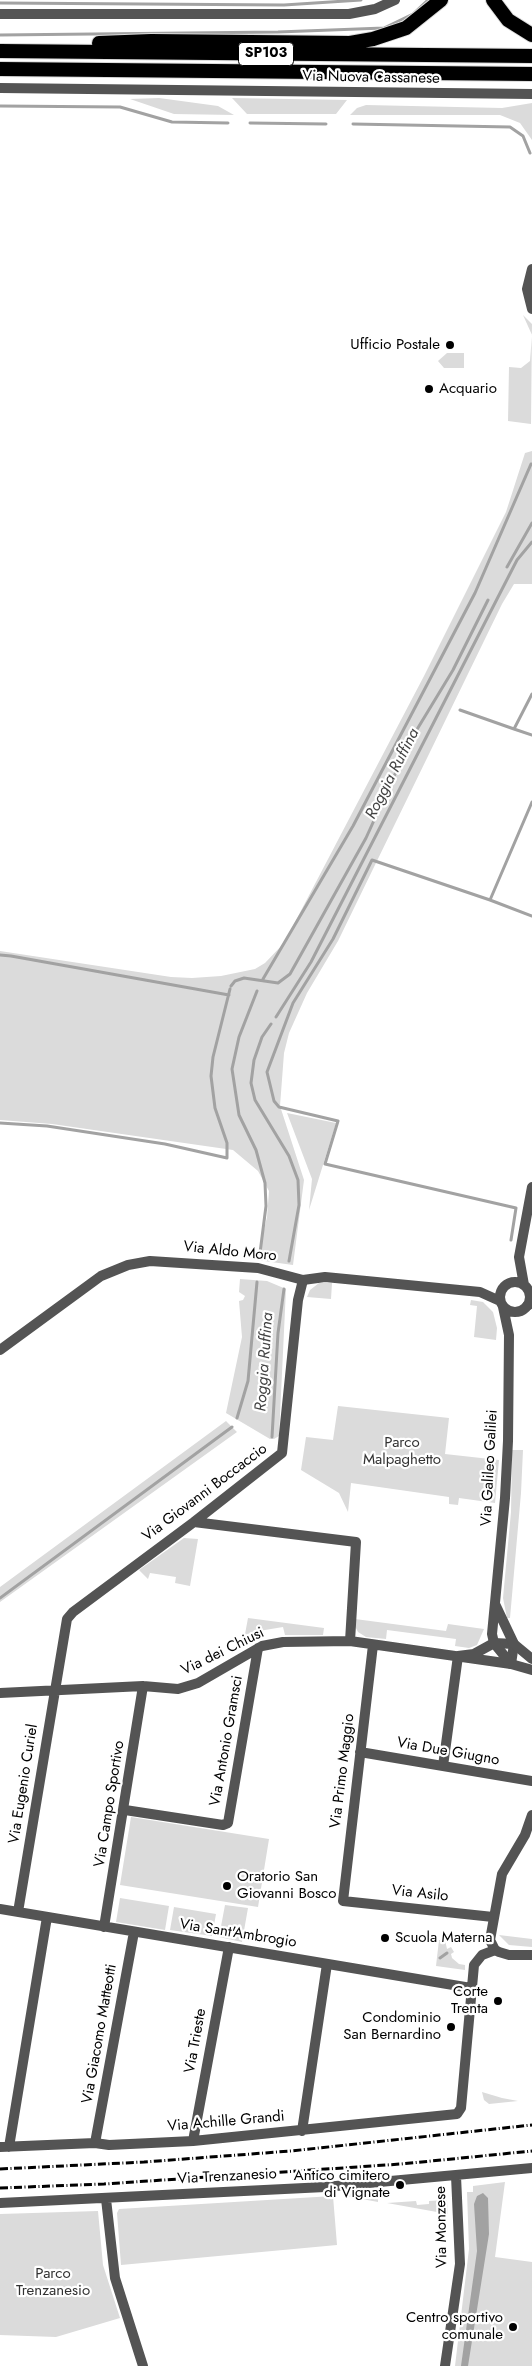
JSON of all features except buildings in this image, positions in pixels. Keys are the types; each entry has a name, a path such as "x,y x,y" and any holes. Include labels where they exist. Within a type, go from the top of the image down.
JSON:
{"highway":[{"name":"SP103","path":"0,50 151,41 343,44 373,40 399,32 423,17 441,0"},
{"path":"493,0 508,20 532,36"},
{"name":"SP103","path":"0,50 532,56"},
{"name":"SP103","path":"0,69 532,74"}],"street":[{"path":"0,14 349,14 375,9 395,0"},
{"name":"Via Nuova Cassanese","path":"0,88 532,94"},
{"path":"532,269 527,287 532,309"},
{"path":"519,1257 530,1296 526,1307 511,1312 502,1304 500,1291 506,1284 519,1257 532,1187"},
{"name":"Via Aldo Moro","path":"0,1350 98,1278 128,1265 168,1260 278,1272 303,1280 325,1277 480,1292 506,1284"},
{"name":"Via Giovanni Boccaccio","path":"55,1691 68,1617 282,1453 298,1300 303,1280"},
{"path":"506,1284 516,1281 528,1287"},
{"name":"Via Aldo Moro","path":"480,1292 502,1304"},
{"name":"Via Galileo Galilei","path":"494,1644 492,1627 505,1498 509,1335 502,1304"},
{"name":"Via Galileo Galilei","path":"509,1335 526,1307"},
{"path":"194,1522 356,1542 350,1641"},
{"path":"495,1603 514,1644 532,1659"},
{"name":"Via dei Chiusi","path":"0,1693 144,1686 174,1689 191,1686 258,1648 283,1642 350,1641 511,1664 532,1670"},
{"path":"494,1644 514,1644"},
{"path":"494,1644 511,1664"},
{"name":"Via dei Chiusi","path":"458,1656 474,1654 494,1644"},
{"path":"511,1664 514,1644"},
{"name":"Via Primo Maggio","path":"344,1901 373,1645"},
{"name":"Via Antonio Gramsci","path":"124,1810 222,1826 228,1823 258,1648"},
{"path":"443,1766 458,1656"},
{"name":"Via Campo Sportivo","path":"104,1927 144,1686"},
{"name":"Via Eugenio Curiel","path":"18,1912 55,1691"},
{"name":"Via Due Giugno","path":"360,1752 532,1781"},
{"path":"494,1950 490,1940 502,1874 525,1835 532,1815"},
{"name":"Via Asilo","path":"344,1901 493,1917"},
{"name":"Via Sant'Ambrogio","path":"0,1909 471,1988"},
{"path":"5,2147 47,1917"},
{"name":"Via Giacomo Matteotti","path":"96,2142 134,1932"},
{"name":"Via Trieste","path":"193,2141 228,1947"},
{"path":"471,1988 476,1961 486,1952 494,1950 509,1955 532,1955"},
{"path":"302,2131 327,1964"},
{"name":"Via Achille Grandi","path":"5,2147 96,2142 109,2146 193,2141 455,2114 461,2108 471,1988"},
{"name":"Via Trenzanesio","path":"0,2203 325,2187 532,2168"},
{"name":"Via Monzese","path":"445,2366 460,2264 456,2176"},
{"path":"106,2199 114,2278 144,2366"}],"green space":[{"path":"159,98 218,106 234,115 174,114 130,99"},
{"path":"232,98 347,100 336,114 247,114"},
{"path":"532,103 532,140 520,123 500,115 350,115 357,108 366,105 502,108"},
{"path":"523,315 532,324 532,335"},
{"path":"532,337 531,424 508,421 509,367 521,368 530,361"},
{"path":"447,353 464,353 464,368 444,368 438,361"},
{"path":"532,451 532,584 514,584 502,604 338,941 307,993 289,1033 284,1053 280,1106 304,1180 293,1265 257,1260 267,1217 269,1191 258,1171 233,1150 52,1124 0,1120 0,951 171,977 192,978 221,976 255,969 265,963 284,943 424,676 506,512 525,453"},
{"path":"287,1113 336,1123 309,1210 312,1179"},
{"path":"240,1279 267,1281 286,1289 279,1436 274,1439 270,1439 226,1413 242,1337 239,1301 243,1300 245,1296 239,1292"},
{"path":"319,1283 332,1283 331,1299 307,1297 310,1290"},
{"path":"471,1300 483,1302 493,1312 497,1328 496,1340 474,1337 477,1306 470,1305"},
{"name":"Parco Malpaghetto","path":"338,1406 449,1418 445,1454 499,1460 495,1503 459,1498 458,1505 449,1504 449,1497 351,1483 348,1512 339,1493 301,1470 306,1437 333,1440"},
{"path":"226,1421 237,1432 0,1602 0,1587"},
{"path":"512,1450 523,1450 510,1618 507,1618 503,1598 511,1512"},
{"path":"184,1538 198,1539 190,1586 175,1583 176,1577 150,1573 148,1579 139,1570"},
{"path":"248,1618 324,1628 323,1635 285,1635 283,1627 259,1631 260,1639 243,1645"},
{"path":"355,1619 446,1631 448,1624 484,1629 477,1645 469,1648 455,1646 456,1639 387,1630 386,1639 366,1637 358,1632 355,1626"},
{"path":"131,1817 269,1839 258,1907 120,1885"},
{"path":"120,1898 169,1906 165,1930 116,1922"},
{"path":"225,1905 248,1908 242,1942 219,1937"},
{"path":"174,1907 216,1914 212,1936 170,1930"},
{"path":"499,1935 532,1939 532,1947 509,1945"},
{"path":"439,1940 445,1940 447,1949 451,1947 454,1952 451,1954 452,1958 459,1964 465,1965 465,1970 436,1966"},
{"path":"482,2092 518,2101 489,2104 484,2100"},
{"path":"505,2182 495,2257 532,2262 532,2366 455,2366 469,2249 467,2192 473,2192 473,2186"},
{"path":"378,2190 378,2202 346,2196 346,2193"},
{"path":"333,2196 337,2245 121,2265 117,2213 119,2209"},
{"path":"447,2200 448,2214 387,2203 416,2201 417,2205 429,2204 429,2201"},
{"name":"Parco Trenzanesio","path":"98,2211 103,2265 120,2318 56,2337 0,2335 0,2214"}],"shaded area":[{"path":"483,2193 488,2198 489,2234 468,2366 461,2366 477,2251 474,2204 477,2196"}],"waterway":[{"path":"0,3 284,5 361,0"},
{"path":"0,35 278,32 384,28 413,14 428,0"},
{"path":"0,106 120,107 172,122 228,123"},
{"path":"250,123 326,124"},
{"path":"353,124 510,127 523,136 530,153"},
{"path":"263,979 353,826 475,593 531,464"},
{"path":"507,567 532,523"},
{"name":"Roggia Ruffina","path":"276,1017 311,962 517,560 532,542"},
{"path":"231,986 235,981 244,978 278,983 290,974 366,838 410,741 453,670 488,600"},
{"path":"532,694 514,729 532,735"},
{"path":"460,710 514,729"},
{"path":"511,1240 516,1208 325,1164 338,1121 279,1107 274,1101 267,1072 293,1003 333,939 372,860 490,900 532,802"},
{"path":"490,900 532,916"},
{"path":"0,955 229,995"},
{"path":"0,1123 47,1126 165,1144 227,1158 227,1143 215,1108 211,1076 213,1057 230,989"},
{"path":"257,991 239,1037 232,1069 239,1115 256,1150 265,1183 266,1206 260,1253"},
{"name":"Roggia Ruffina","path":"271,1024 262,1037 254,1060 251,1083 255,1100 289,1156 298,1180 299,1205 289,1261"},
{"path":"237,1418 248,1381 257,1282"},
{"name":"Roggia Ruffina","path":"272,1437 278,1333 284,1289"},
{"path":"0,1598 232,1427"},
{"path":"440,1958 447,1953"}],"railway":[{"path":"0,2169 144,2162 291,2151 532,2125"},
{"path":"0,2188 104,2184 401,2164 532,2151"}],"place":[{"name":"Ufficio Postale","path":"450,345"},
{"name":"Acquario","path":"429,389"},
{"name":"Oratorio San Giovanni Bosco","path":"227,1886"},
{"name":"Scuola Materna","path":"385,1938"},
{"name":"Corte Trenta","path":"498,2001"},
{"name":"Condominio San Bernardino","path":"451,2027"},
{"name":"Antico cimitero di Vignate","path":"400,2185"},
{"name":"Centro sportivo comunale","path":"513,2327"}]}
